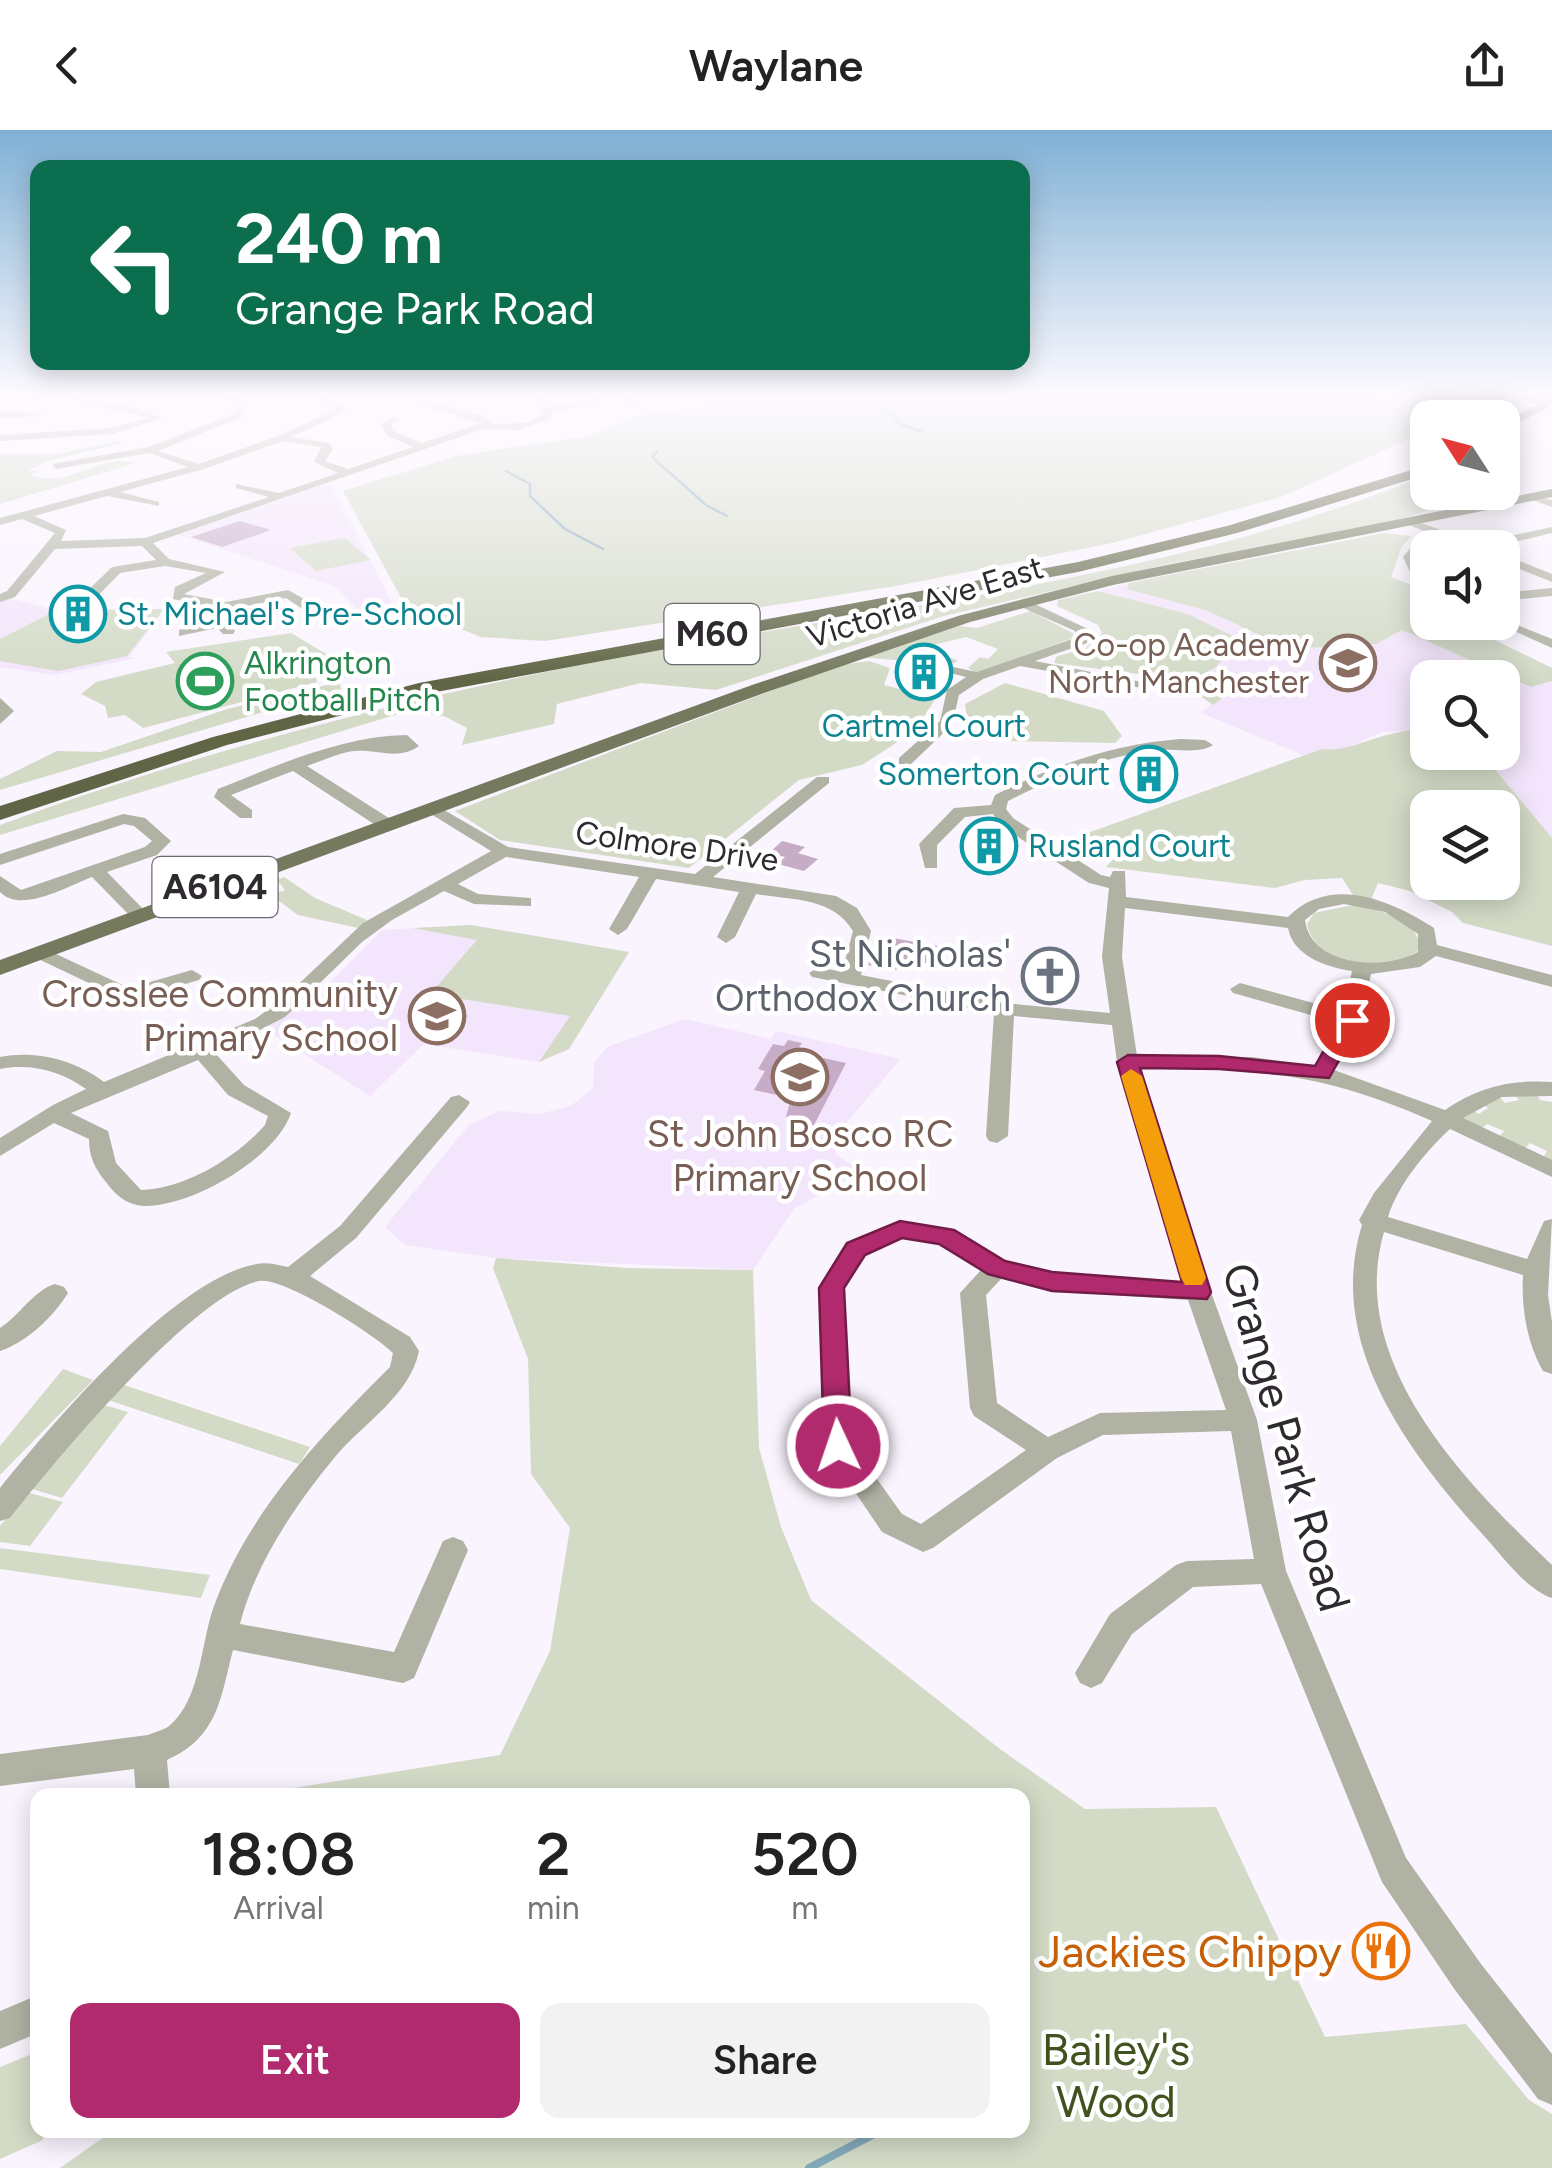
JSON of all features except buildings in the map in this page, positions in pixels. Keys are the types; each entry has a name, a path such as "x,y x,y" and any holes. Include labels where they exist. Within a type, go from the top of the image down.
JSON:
{"highway":[{"name":"M60","path":"0,798 208,731 404,680 531,652 900,593 1060,562 1218,524 1321,492"},
{"name":"M60","path":"0,812 220,740 384,697 560,660 1078,567 1266,520 1355,492"}],"main road":[{"name":"Victoria Ave East","path":"0,968 856,654 1024,603 1552,493"}],"street":[{"path":"108,492 155,504"},
{"path":"0,522 108,492"},
{"path":"262,492 280,497"},
{"path":"54,544 145,542 294,492"},
{"path":"1534,497 1552,504"},
{"path":"0,598 25,578 62,532 24,516"},
{"path":"1410,522 1431,530"},
{"path":"0,536 55,527"},
{"path":"1520,538 1552,530"},
{"path":"1532,536 1552,544"},
{"path":"145,542 165,562"},
{"path":"86,600 116,570 165,562 219,572 179,590 177,596 226,606 291,592 310,608 308,615"},
{"path":"1520,565 1551,577"},
{"path":"0,579 25,578"},
{"path":"1520,596 1552,592"},
{"path":"905,761 947,722 952,693 978,676 1082,640 1081,629 1024,603"},
{"path":"184,633 224,627 226,606"},
{"path":"1520,630 1552,644"},
{"path":"1021,662 1138,685"},
{"path":"935,665 978,676"},
{"path":"0,702 7,710 0,720"},
{"path":"998,810 1001,798 1030,784 1134,749 1172,742 1205,745"},
{"path":"246,814 222,796 224,792 361,746"},
{"path":"296,766 386,824"},
{"path":"701,878 824,780"},
{"name":"Colmore Drive","path":"432,808 503,851 830,900 852,912 862,931 850,980"},
{"path":"931,864 928,844 960,812 998,810"},
{"path":"998,810 1007,822 1096,879 1116,887 1294,923"},
{"path":"0,860 123,819 139,822 162,840 151,851 22,896 12,894 0,880"},
{"path":"5,1140 100,1091 201,1051 290,1006 360,934 503,851"},
{"path":"95,870 139,916"},
{"path":"616,921 651,872"},
{"path":"443,883 474,899 525,902"},
{"path":"728,937 751,886"},
{"name":"Grange Park Road","path":"1116,887 1112,957 1128,1062 1198,1292 1243,1420 1271,1571 1394,1870 1468,1977 1552,2085"},
{"path":"1294,923 1306,907 1322,901 1370,902 1405,914 1420,925 1430,948"},
{"path":"1294,923 1300,938 1313,950 1362,968 1410,966 1430,948"},
{"path":"1430,948 1552,981"},
{"path":"41,953 127,996 192,976"},
{"path":"1322,1074 1352,1020 1362,968"},
{"path":"820,973 1004,1009 1120,1020"},
{"path":"1240,989 1352,1020"},
{"path":"997,1136 1004,1009"},
{"path":"54,1114 100,1136 99,1156 121,1188 133,1196 149,1199 188,1186 238,1161 268,1139 280,1124 280,1113 236,1090 201,1051"},
{"path":"0,1062 19,1059 57,1067 89,1080 100,1091"},
{"path":"1128,1062 1219,1062 1322,1074 1444,1120 1552,1169"},
{"path":"1552,1089 1519,1087 1482,1094 1444,1120 1387,1183 1371,1220 1364,1256 1363,1294 1381,1372 1456,1488 1492,1529 1552,1585"},
{"path":"292,1277 348,1232 459,1102"},
{"path":"1371,1220 1534,1270"},
{"path":"1552,1227 1534,1270 1534,1310 1552,1364"},
{"path":"1198,1292 1052,1282 997,1268 945,1236 900,1229 856,1249 831,1288 838,1446 892,1524 923,1539 1047,1450 1100,1424 1243,1420"},
{"path":"997,1268 973,1293 984,1408 1047,1450"},
{"path":"0,1770 150,1752 181,1737 196,1718 220,1634 248,1564 282,1504 325,1449 402,1372 408,1357 392,1338 292,1277 249,1274 199,1306 103,1390 4,1499"},
{"path":"0,1340 25,1325 56,1293"},
{"path":"220,1634 404,1668 454,1550"},
{"path":"1091,1673 1121,1624 1187,1574 1271,1571"},
{"path":"150,1752 153,1788"},
{"path":"0,2030 30,2017"}],"shaded area":[{"path":"303,492 335,492 396,610 366,618 334,586 178,535"},
{"name":"Co-op Academy North Manchester","path":"1153,578 1398,628 1410,633 1410,640 1425,640 1470,660 1410,660 1410,730 1382,732 1340,751 1322,749 1303,755 1201,713 1212,704 1176,679 1234,652 1240,640 1188,614 1098,591"},
{"path":"9,598 51,609 164,609 129,657 136,658 55,675 0,667 0,602"},
{"name":"Co-op Academy North Manchester","path":"1552,681 1552,838 1520,800 1520,790 1512,790 1495,770 1520,770 1520,682 1531,687"},
{"name":"Crosslee Community Primary School","path":"471,925 629,952 569,1049 539,1062 424,1044 370,1096 265,1029 327,985 382,930"},
{"path":"685,1019 771,1039 776,1031 901,1059 835,1136 836,1155 861,1171 794,1209 753,1270 496,1258 405,1245 385,1227 469,1125 500,1111 539,1114 571,1106 593,1088 594,1063 607,1047"}],"green space":[{"path":"0,492 39,492 0,504"},
{"path":"344,492 1292,492 1112,543 902,585 545,641 481,637 406,607"},
{"path":"1381,492 1410,492 1410,510 1429,510 1392,522 1163,565 944,616 716,690 641,683 557,704 554,724 462,745 467,728 444,716 408,711 0,835 0,825 168,768 425,699 598,661 1061,580 1248,536"},
{"path":"1384,533 1410,536 1391,577 1410,584 1410,634 1402,630 1376,644 1290,649 1208,611 1127,589 1129,583"},
{"path":"345,538 371,560 316,571 290,548"},
{"path":"1098,591 1188,614 1241,640 1216,667 1196,678 1203,685 1230,692 1213,705 1176,679 1054,663 1057,656 1085,649 1102,633 1098,625 1057,606 1058,600"},
{"path":"164,609 127,656 58,671 0,661 0,639 55,611 62,610 67,618 89,618 97,610"},
{"path":"1031,611 1078,636 977,673 968,668 980,657 988,659 998,649 966,637 933,645 933,650 958,661 948,666 919,654 908,661 857,657 960,626 977,628"},
{"path":"291,633 363,676 345,678 332,670 314,674 317,682 143,728 125,715 108,718 105,706 81,694 96,682 175,663 166,652"},
{"path":"1425,640 1495,640 1552,668 1552,681 1531,687 1520,682 1520,660 1470,660"},
{"path":"869,661 890,668 884,685 936,698 917,727 862,765 799,780 689,868 500,840 455,811 839,665"},
{"path":"339,682 341,689 0,790 0,779 57,751 101,752 227,709"},
{"path":"1005,683 1104,711 1122,736 1115,743 1006,741 967,718 965,704"},
{"path":"1410,731 1410,770 1495,770 1512,790 1410,790 1410,891 1378,883 1371,900 1355,898 1342,878 1305,880 1275,888 1106,867 1116,856 1082,835 1322,749 1344,748"},
{"path":"1520,800 1552,838 1552,946 1463,923 1452,912 1428,900 1520,900"},
{"path":"284,877 315,898 367,920 358,928 298,915 271,895 285,890 277,880"},
{"path":"1353,905 1402,920 1416,934 1420,944 1417,952 1404,959 1371,964 1337,958 1323,950 1307,924 1314,913"},
{"path":"471,925 629,952 569,1049 539,1062 570,1016 430,994 477,940 413,928"},
{"path":"1535,1090 1540,1100 1552,1102 1552,1161 1544,1156 1547,1151 1530,1143 1524,1149 1499,1137 1504,1131 1487,1124 1481,1129 1459,1116 1466,1107 1479,1114 1488,1108 1476,1100 1496,1094 1505,1103 1519,1100 1513,1092"},
{"name":"Bailey's Wood","path":"496,1258 627,1268 753,1270 759,1448 781,1527 811,1600 1000,1749 1085,1809 1216,1807 1325,2037 1466,2024 1529,2100 1552,2114 1552,2168 60,2168 103,2138 1030,2138 1030,1788 293,1788 500,1755 550,1651 570,1528 531,1474 528,1359 493,1268"},
{"path":"63,1369 93,1380 0,1475 0,1446"},
{"path":"121,1384 310,1447 299,1464 105,1399"},
{"path":"101,1404 128,1412 62,1498 29,1488"},
{"path":"26,1492 63,1502 30,1546 0,1542 0,1526"},
{"path":"0,1548 210,1575 201,1598 0,1569"},
{"path":"30,2055 30,2138 43,2140 0,2159 0,2067"}],"waterway":[{"path":"530,492 565,529 603,549"},
{"path":"691,492 727,516"},
{"path":"809,2168 867,2138"}],"slow traffic":[{"path":"1131,1076 1194,1278"}],"place":[{"name":"St. Michael's Pre-School","path":"78,614"},
{"name":"Co-op Academy North Manchester","path":"1348,663"},
{"name":"Cartmel Court","path":"924,672"},
{"name":"Alkrington Football Pitch","path":"205,681"},
{"name":"Somerton Court","path":"1149,774"},
{"name":"Rusland Court","path":"989,846"},
{"name":"St Nicholas' Orthodox Church","path":"1050,976"},
{"name":"Crosslee Community Primary School","path":"437,1016"},
{"name":"St John Bosco RC Primary School","path":"800,1077"},
{"name":"Jackies Chippy","path":"1381,1951"}],"route":[{"path":"838,1446 831,1288 856,1249 900,1229 945,1236 997,1268 1052,1282 1198,1292 1128,1062 1219,1062 1322,1074 1352,1020"}]}
